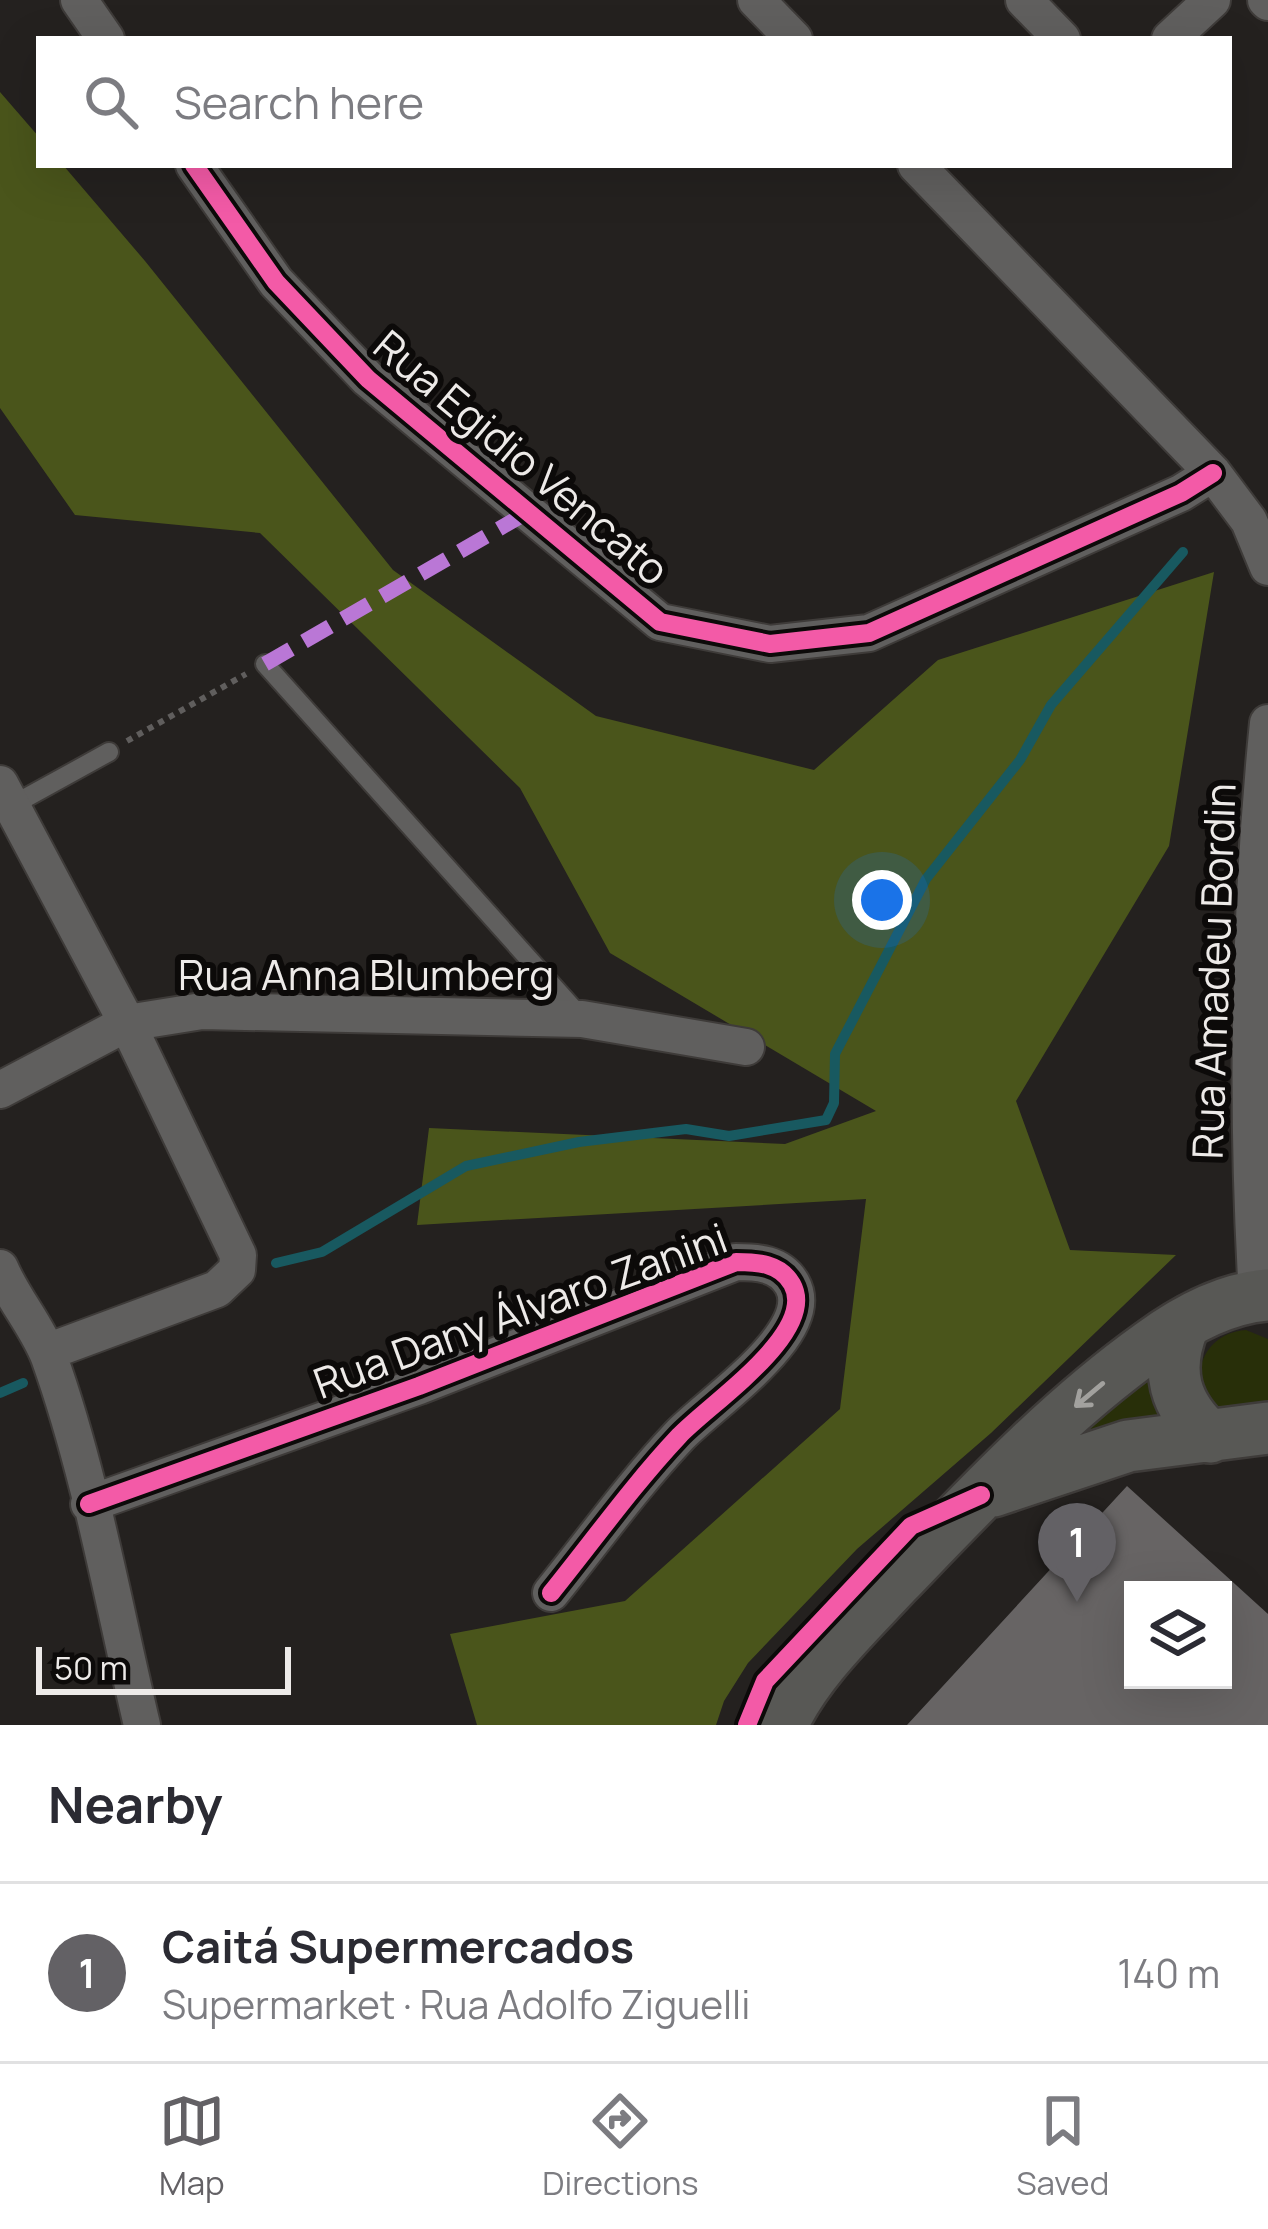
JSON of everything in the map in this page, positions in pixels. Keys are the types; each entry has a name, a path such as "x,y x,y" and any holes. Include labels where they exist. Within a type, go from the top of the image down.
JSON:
{"main road":[{"path":"782,1725 791,1704 861,1619 1064,1416 1155,1342 1231,1302 1264,1298"},
{"path":"1183,1326 1174,1349 1172,1374 1178,1398 1210,1436"},
{"path":"981,1495 1128,1446 1268,1428"}],"street":[{"path":"79,0 104,36"},
{"path":"1024,0 1059,36"},
{"path":"1173,36 1212,0"},
{"name":"Rua Egidio Vencato","path":"196,168 276,282 368,379 660,622 770,644 869,633 1181,493 1213,472"},
{"path":"919,168 1213,472 1249,521 1268,567"},
{"name":"Rua Amadeu Bordin","path":"1264,1298 1254,934 1268,723"},
{"path":"4,801 127,1023 238,1255 237,1270 217,1289 47,1352"},
{"name":"Rua Anna Blumberg","path":"0,1090 127,1023 202,1011 582,1019 746,1047"},
{"name":"Rua Dany Álvaro Zanini","path":"89,1504 419,1386 736,1262 776,1268 790,1280 798,1299 788,1333 679,1436 551,1593"},
{"path":"3,1284 47,1352 142,1725"}],"lane":[{"path":"265,664 582,1019"},
{"path":"4,801 109,752"}],"path":[{"path":"109,752 265,664"}],"green space":[{"path":"0,92 36,134 36,168 66,168 393,570 596,716 814,770 938,660 1214,572 1169,846 1016,1101 1070,1250 1176,1255 991,1433 857,1549 748,1663 724,1701 716,1725 477,1725 450,1634 625,1601 840,1409 866,1199 417,1225 429,1128 785,1144 876,1111 610,953 520,788 260,533 75,515 0,408"},
{"path":"1246,1330 1268,1339 1268,1404 1228,1411 1205,1396 1201,1369 1214,1343"},
{"path":"1147,1361 1167,1426 1047,1440"}],"building":[{"path":"1127,1486 1232,1581 1124,1581 1124,1689 1232,1689 1232,1581 1268,1614 1268,1725 907,1725"}],"waterway":[{"path":"276,1263 322,1252 466,1166 579,1142 686,1129 729,1136 826,1120 834,1103 835,1054 926,879 1020,760 1051,705 1183,552"},
{"path":"0,1393 23,1383"}],"marked path":[{"path":"265,664 528,512"}],"cycle path":[{"path":"196,168 276,282 368,379 660,622 770,644 869,633 1181,493 1213,473"},
{"path":"89,1504 419,1386 736,1262 760,1263 781,1272 792,1284 796,1303 790,1324 776,1345 662,1455 551,1593"},
{"path":"747,1725 765,1681 911,1526 981,1495"}],"place":[{"name":"Caitá Supermercados","path":"1077,1602"}]}
